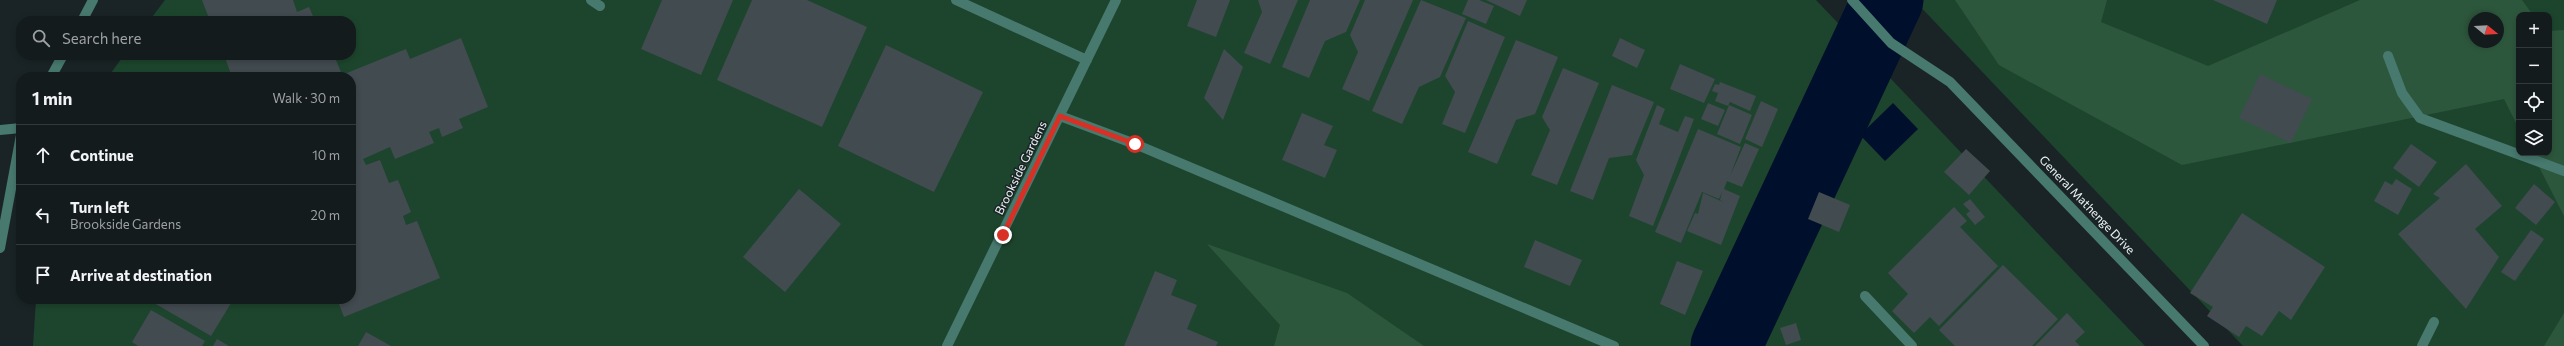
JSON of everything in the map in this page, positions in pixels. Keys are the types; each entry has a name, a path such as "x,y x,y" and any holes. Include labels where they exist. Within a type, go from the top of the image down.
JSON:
{"street":[{"path":"85,16 94,0"},
{"path":"591,0 600,6"},
{"path":"956,0 1087,60"},
{"name":"Brookside Gardens","path":"947,346 1116,0"},
{"name":"General Mathenge Drive","path":"1852,0 1891,43 1950,82 2204,346"},
{"path":"2388,56 2402,92 2420,118 2564,171"},
{"path":"54,72 60,60"},
{"path":"1060,116 1135,144 1614,346"},
{"path":"0,130 16,128"},
{"path":"0,248 16,162"},
{"path":"1864,296 1912,346"},
{"path":"2422,346 2434,322"}],"green space":[{"path":"165,0 1816,0 2145,346 33,346 36,304 356,304 356,72 112,72 120,60 356,60 356,16 153,16"},
{"path":"1914,0 2564,0 2564,346 2243,346"},
{"path":"1955,0 2107,0 2101,22 2208,66 2360,0 2522,0 2531,12 2516,12 2516,123 2504,99 2182,165 1999,65"},
{"path":"2564,30 2564,216 2534,156 2552,156 2552,31"},
{"path":"1207,244 1347,293 1424,346 1274,346 1280,325"},
{"path":"2564,313 2564,346 2544,346"}],"water":[{"path":"1893,103 1918,129 1885,161 1860,135"}],"building":[{"path":"202,0 293,0 297,12 309,7 313,16 208,16"},
{"path":"662,0 733,0 701,75 641,49"},
{"path":"752,0 807,0 867,27 822,127 717,80"},
{"path":"1197,0 1230,0 1216,37 1187,26"},
{"path":"1258,0 1298,0 1270,64 1244,53 1262,12"},
{"path":"1310,0 1360,0 1346,32 1325,41 1309,78 1282,67"},
{"path":"1365,0 1413,0 1369,101 1342,89 1358,52 1350,35"},
{"path":"1421,0 1466,18 1440,77 1419,87 1402,124 1372,111"},
{"path":"1468,0 1479,0 1494,6 1486,24 1462,14"},
{"path":"1486,0 1527,0 1520,16"},
{"path":"2213,0 2277,0 2267,24"},
{"path":"1468,21 1505,37 1465,133 1442,124 1455,92 1445,76"},
{"path":"461,38 488,107 459,119 463,128 442,137 439,128 429,132 434,143 395,159 390,147 363,159 366,165 380,160 389,183 398,180 411,212 403,216 406,225 417,221 440,278 344,317 339,304 356,304 356,72 349,72 406,49 410,59"},
{"path":"1620,38 1645,50 1637,68 1612,56"},
{"path":"1516,40 1558,57 1535,114 1516,120 1497,164 1468,152"},
{"path":"886,45 983,92 934,192 838,146"},
{"path":"1224,49 1243,67 1223,120 1204,98"},
{"path":"226,60 336,60 341,72 230,72"},
{"path":"1680,64 1715,79 1704,103 1670,89"},
{"path":"1563,68 1599,83 1557,185 1531,175 1550,130 1542,117"},
{"path":"2260,74 2312,99 2291,143 2239,118"},
{"path":"1720,82 1756,96 1750,111 1730,102 1728,106 1715,101 1718,93 1712,91 1715,84 1719,85"},
{"path":"1612,85 1654,102 1632,155 1609,158 1593,200 1570,191"},
{"path":"1761,101 1778,109 1762,147 1745,139"},
{"path":"1708,103 1725,110 1718,126 1701,119"},
{"path":"1657,105 1665,109 1659,124 1678,132 1685,116 1694,119 1653,226 1629,216 1644,175 1636,160"},
{"path":"1729,105 1752,115 1740,144 1717,134"},
{"path":"1302,113 1333,126 1324,145 1337,150 1325,178 1282,160"},
{"path":"1698,129 1741,147 1730,176 1745,143 1759,149 1742,187 1727,181 1724,189 1740,196 1721,245 1687,231 1695,213 1698,214 1703,193 1723,202 1720,200 1722,192 1719,199 1702,192 1681,243 1655,232"},
{"path":"2411,144 2437,162 2419,187 2393,168"},
{"path":"1966,149 1990,171 1969,195 1944,172"},
{"path":"2466,164 2502,206 2475,229 2499,257 2466,309 2398,234 2440,198 2433,194"},
{"path":"2396,179 2412,189 2398,215 2374,201 2385,181 2392,185"},
{"path":"2534,184 2555,202 2536,225 2515,208"},
{"path":"799,189 841,224 785,292 743,257"},
{"path":"1819,192 1850,205 1839,232 1808,219"},
{"path":"1970,199 1985,217 1975,225 1966,214 1970,211 1963,204"},
{"path":"1954,207 1967,221 1960,227 1998,266 1939,326 1930,317 1914,333 1892,311 1908,294 1888,273"},
{"path":"2242,213 2325,267 2291,320 2279,311 2262,336 2246,326 2239,337 2207,316 2213,307 2190,293"},
{"path":"2531,230 2544,239 2515,281 2501,272"},
{"path":"1535,240 1582,260 1570,286 1524,267"},
{"path":"1677,261 1703,271 1685,315 1660,304"},
{"path":"2003,265 2058,319 2032,346 1955,346 1939,330"},
{"path":"1155,271 1177,280 1171,295 1197,305 1187,329 1218,342 1216,346 1124,346"},
{"path":"156,304 231,304 211,336"},
{"path":"151,310 205,341 202,346 138,346 132,342"},
{"path":"2067,313 2085,332 2075,341 2080,346 2035,346"},
{"path":"1796,323 1801,340 1786,345 1780,328"},
{"path":"366,332 391,346 358,346"},
{"path":"217,339 229,346 213,346"}],"waterway":[{"path":"1726,346 1888,0"}],"route":[{"path":"1003,235 1060,116 1135,144"}]}
